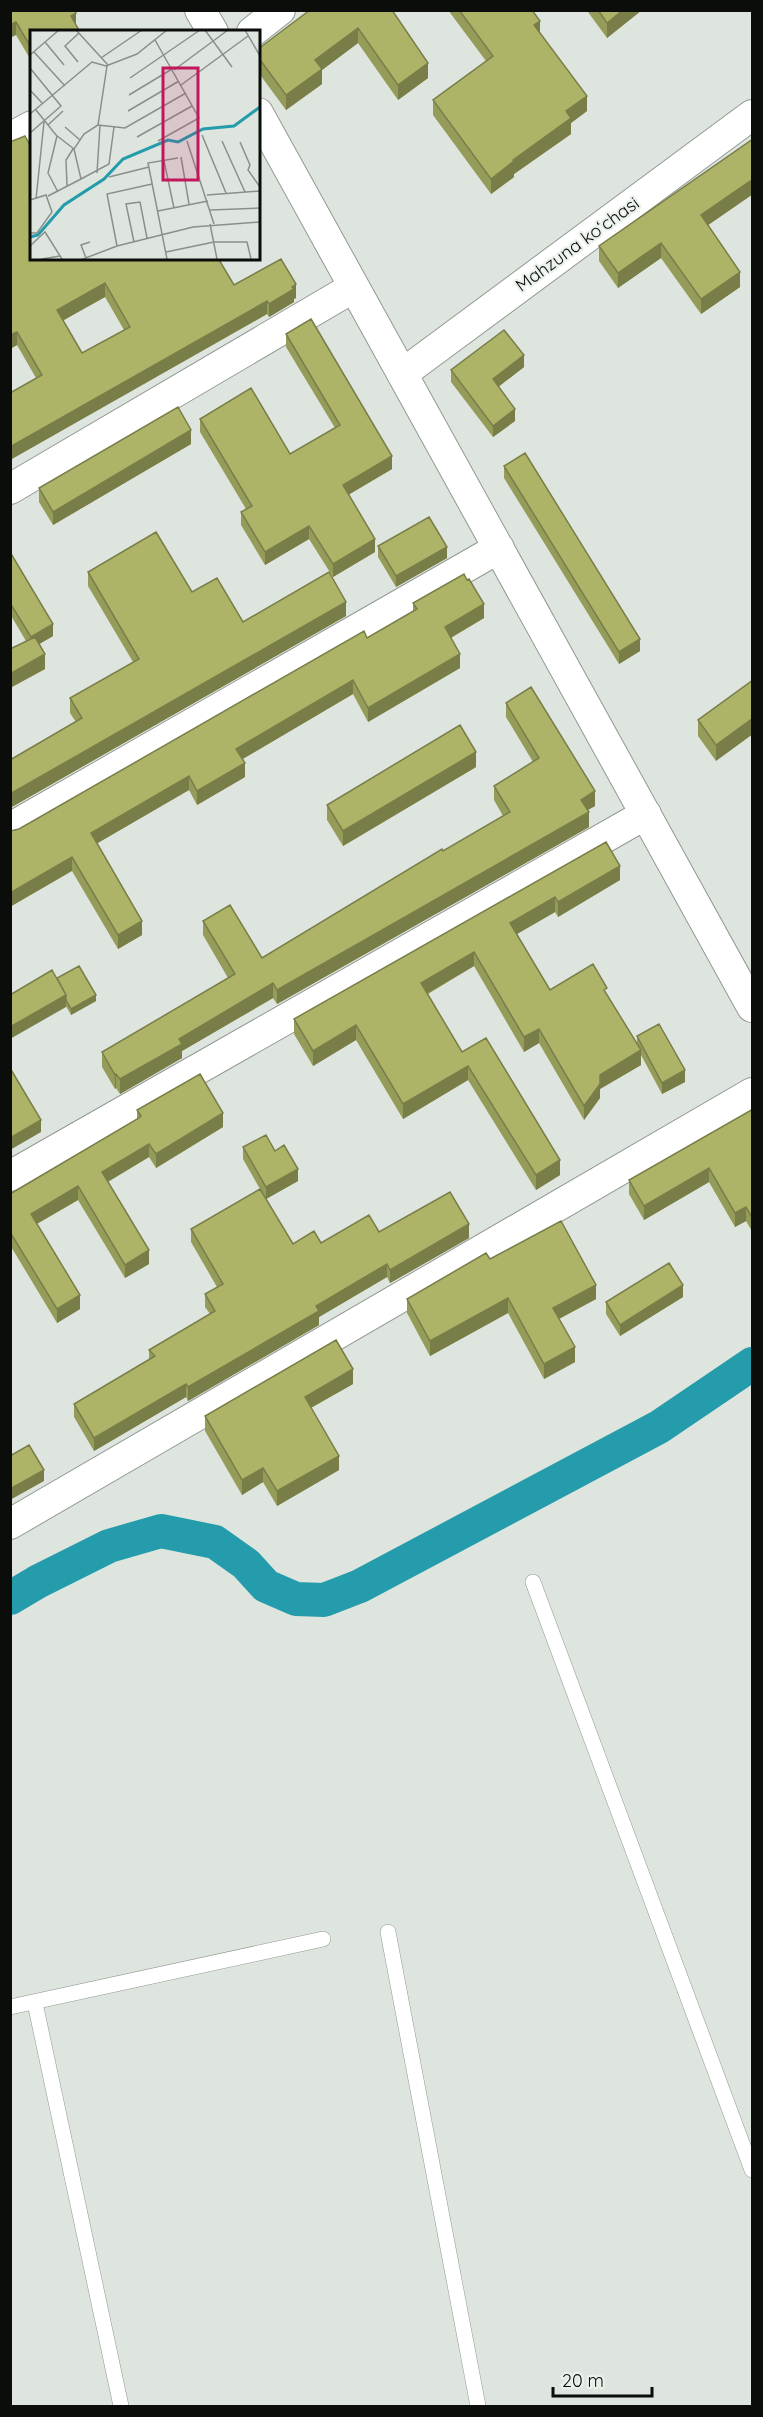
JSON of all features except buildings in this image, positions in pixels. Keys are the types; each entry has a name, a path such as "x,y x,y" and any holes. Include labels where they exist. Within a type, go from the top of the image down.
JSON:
{"street":[{"path":"255,30 280,10"},
{"name":"Mahzuna koʻchasi","path":"402,374 753,115"},
{"path":"260,117 753,1007"},
{"path":"10,138 30,127"},
{"path":"10,489 354,287"},
{"path":"10,828 499,548"},
{"path":"10,1176 646,814"},
{"path":"10,1524 753,1093"}],"lane":[{"path":"533,1582 753,2170"},
{"path":"388,1932 478,2406"},
{"path":"10,2007 323,1939"},
{"path":"35,2003 121,2406"}],"waterway":[{"path":"10,1598 109,1546 161,1531 215,1542 246,1564 266,1586 296,1599 324,1600 360,1586 659,1427 752,1364"}]}
